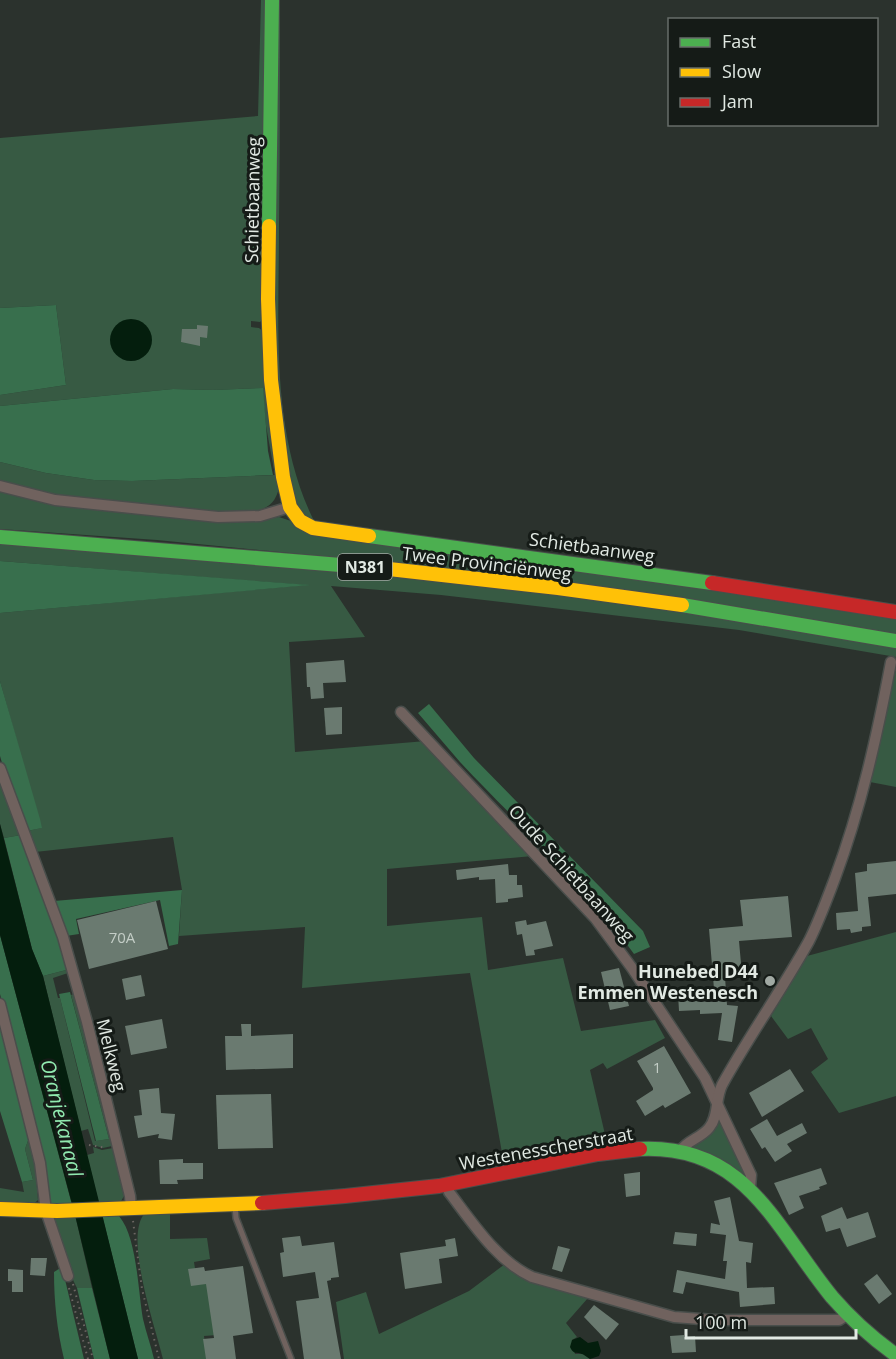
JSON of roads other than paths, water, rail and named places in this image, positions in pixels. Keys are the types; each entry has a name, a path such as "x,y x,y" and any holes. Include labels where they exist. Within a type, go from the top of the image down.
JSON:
{"street":[{"name":"Schietbaanweg","path":"272,0 269,343 276,428 283,477 290,507 300,520 313,528 708,582 896,612"},
{"path":"0,486 55,500 218,517 254,517 290,507"},
{"name":"Twee Provinciënweg","path":"0,537 286,560 513,583 729,613 896,641"},
{"path":"681,1150 686,1144 707,1131 714,1120 721,1087 809,940 847,846 876,738 891,662"},
{"name":"Oude Schietbaanweg","path":"400,712 604,929 698,1066 751,1175 750,1188"},
{"name":"Melkweg","path":"0,768 63,937 87,1022 131,1209"},
{"path":"0,1004 68,1276"},
{"name":"Westenesscherstraat","path":"0,1209 52,1211 235,1204 447,1185 631,1149 659,1147 681,1150 704,1157 726,1168 750,1188 847,1315 880,1345 896,1355"},
{"path":"447,1185 449,1192 494,1247 512,1265 532,1277 674,1317 714,1320 839,1320 847,1315"}],"lane":[{"path":"235,1204 236,1218 291,1359"}],"water":[{"path":"131,319 146,325 152,340 146,355 131,361 116,355 110,340 116,325"},
{"name":"Oranjekanaal","path":"0,824 32,949 43,976 138,1359 110,1359 75,1215 0,935"},
{"path":"580,1337 588,1343 598,1341 601,1351 599,1356 590,1359 573,1351 570,1347 572,1340"}],"place":[{"name":"Hunebed D44 Emmen Westenesch","path":"770,981"}]}
